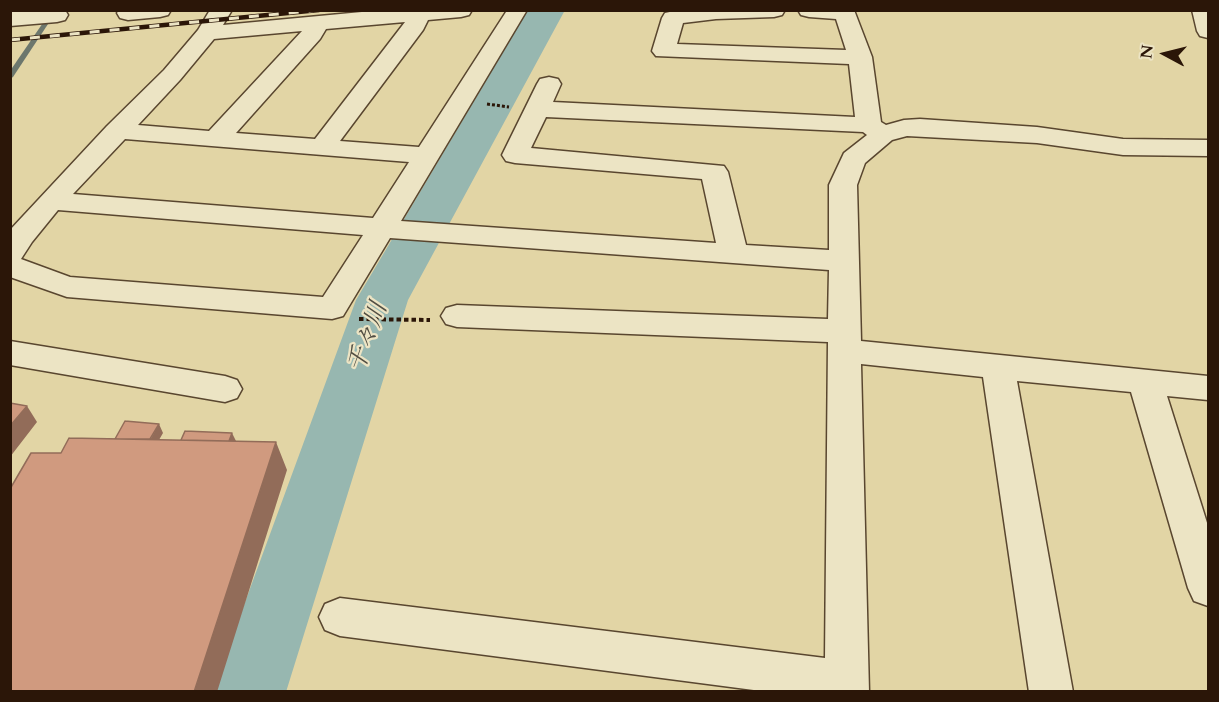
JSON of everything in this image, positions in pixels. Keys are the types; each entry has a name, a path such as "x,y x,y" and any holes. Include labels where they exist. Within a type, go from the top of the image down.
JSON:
{"street":[{"path":"130,10 128,13 160,10"},
{"path":"14,242 116,131 172,75 207,33 220,10"},
{"path":"207,33 461,10"},
{"path":"10,266 67,287 332,308 389,229 428,156 517,12 515,10"},
{"path":"774,10 717,12 673,18 664,51 860,57"},
{"path":"809,10 845,13 860,57 876,130"},
{"path":"322,147 415,25 419,14"},
{"path":"10,19 52,16"},
{"path":"216,139 312,34 318,24"},
{"path":"549,84 516,155 714,172 733,252"},
{"path":"537,109 876,130 920,127 1037,135 1123,147 1209,148"},
{"path":"340,617 847,686 843,185 853,159 876,130"},
{"path":"116,131 428,156"},
{"path":"51,201 478,237 845,261"},
{"path":"457,316 845,341 998,367 1209,388"},
{"path":"10,353 225,389"},
{"path":"998,367 1051,692"},
{"path":"1145,382 1209,588"}],"path":[{"path":"476,103 510,107"},
{"path":"332,308 347,318 434,321 457,316"}],"building":[{"path":"10,403 27,406 10,426"},
{"path":"125,421 159,424 150,439 115,439"},
{"path":"185,431 232,433 229,441 181,440"},
{"path":"69,438 276,442 194,692 10,692 10,489 31,453 61,453"}],"waterway":[{"name":"千々川","path":"249,692 382,300 547,10"},
{"path":"10,77 51,15"}],"railway":[{"path":"10,40 319,10"}]}
